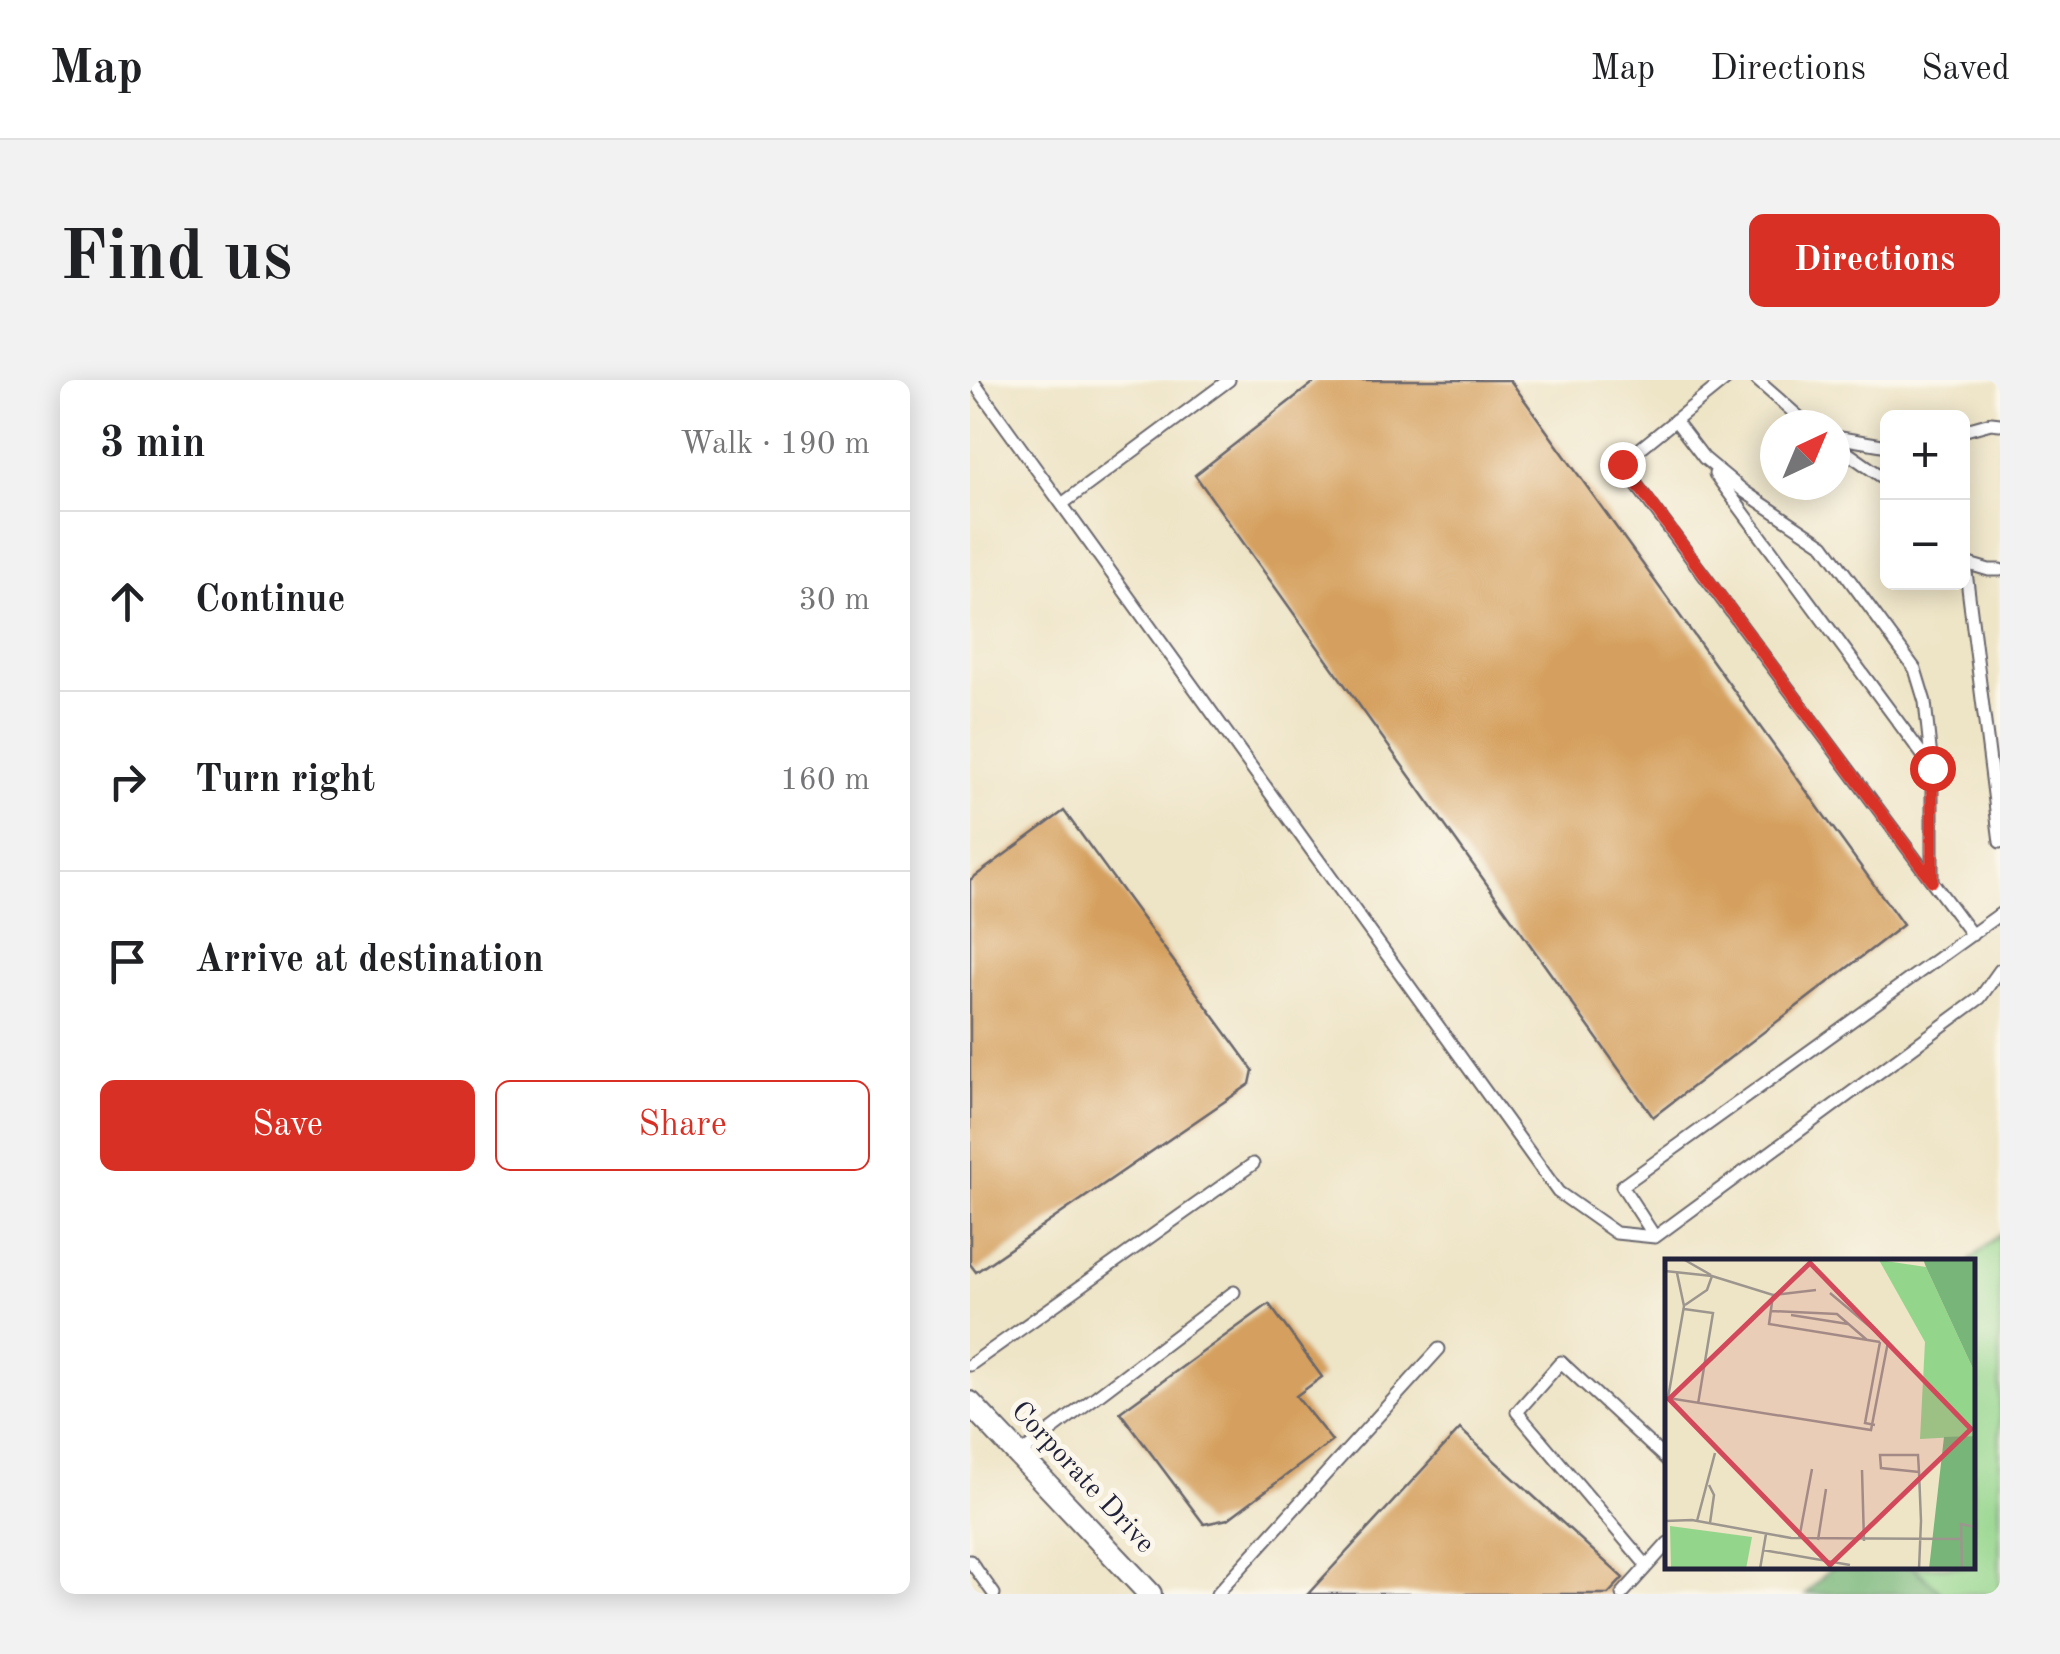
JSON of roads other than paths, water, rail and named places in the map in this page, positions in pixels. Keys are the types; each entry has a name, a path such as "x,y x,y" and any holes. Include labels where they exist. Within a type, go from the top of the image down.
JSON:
{"street":[{"name":"Corporate Drive","path":"970,1403 1150,1594"},
{"path":"1113,1594 1130,1575"}],"lane":[{"path":"972,380 1558,1192 1616,1233 1655,1237 1980,998 2000,970"},
{"path":"1062,504 1229,380"},
{"path":"1725,380 1622,464 1972,934"},
{"path":"1757,380 1791,410"},
{"path":"1675,420 1932,768"},
{"path":"1970,430 2000,424"},
{"path":"1850,442 1880,445"},
{"path":"1850,452 1880,475"},
{"path":"1704,458 1824,545 1914,669 1925,702 1932,768 1932,881"},
{"path":"1970,565 2000,570"},
{"path":"1967,590 2000,842"},
{"path":"1655,1237 1622,1186 2000,914"},
{"path":"970,1366 1253,1164"},
{"path":"1018,1455 1234,1292"},
{"path":"1217,1594 1439,1348"},
{"path":"1647,1566 1517,1412 1560,1362 1665,1458"},
{"path":"1622,1594 1665,1546"},
{"path":"970,1561 994,1594"}]}
